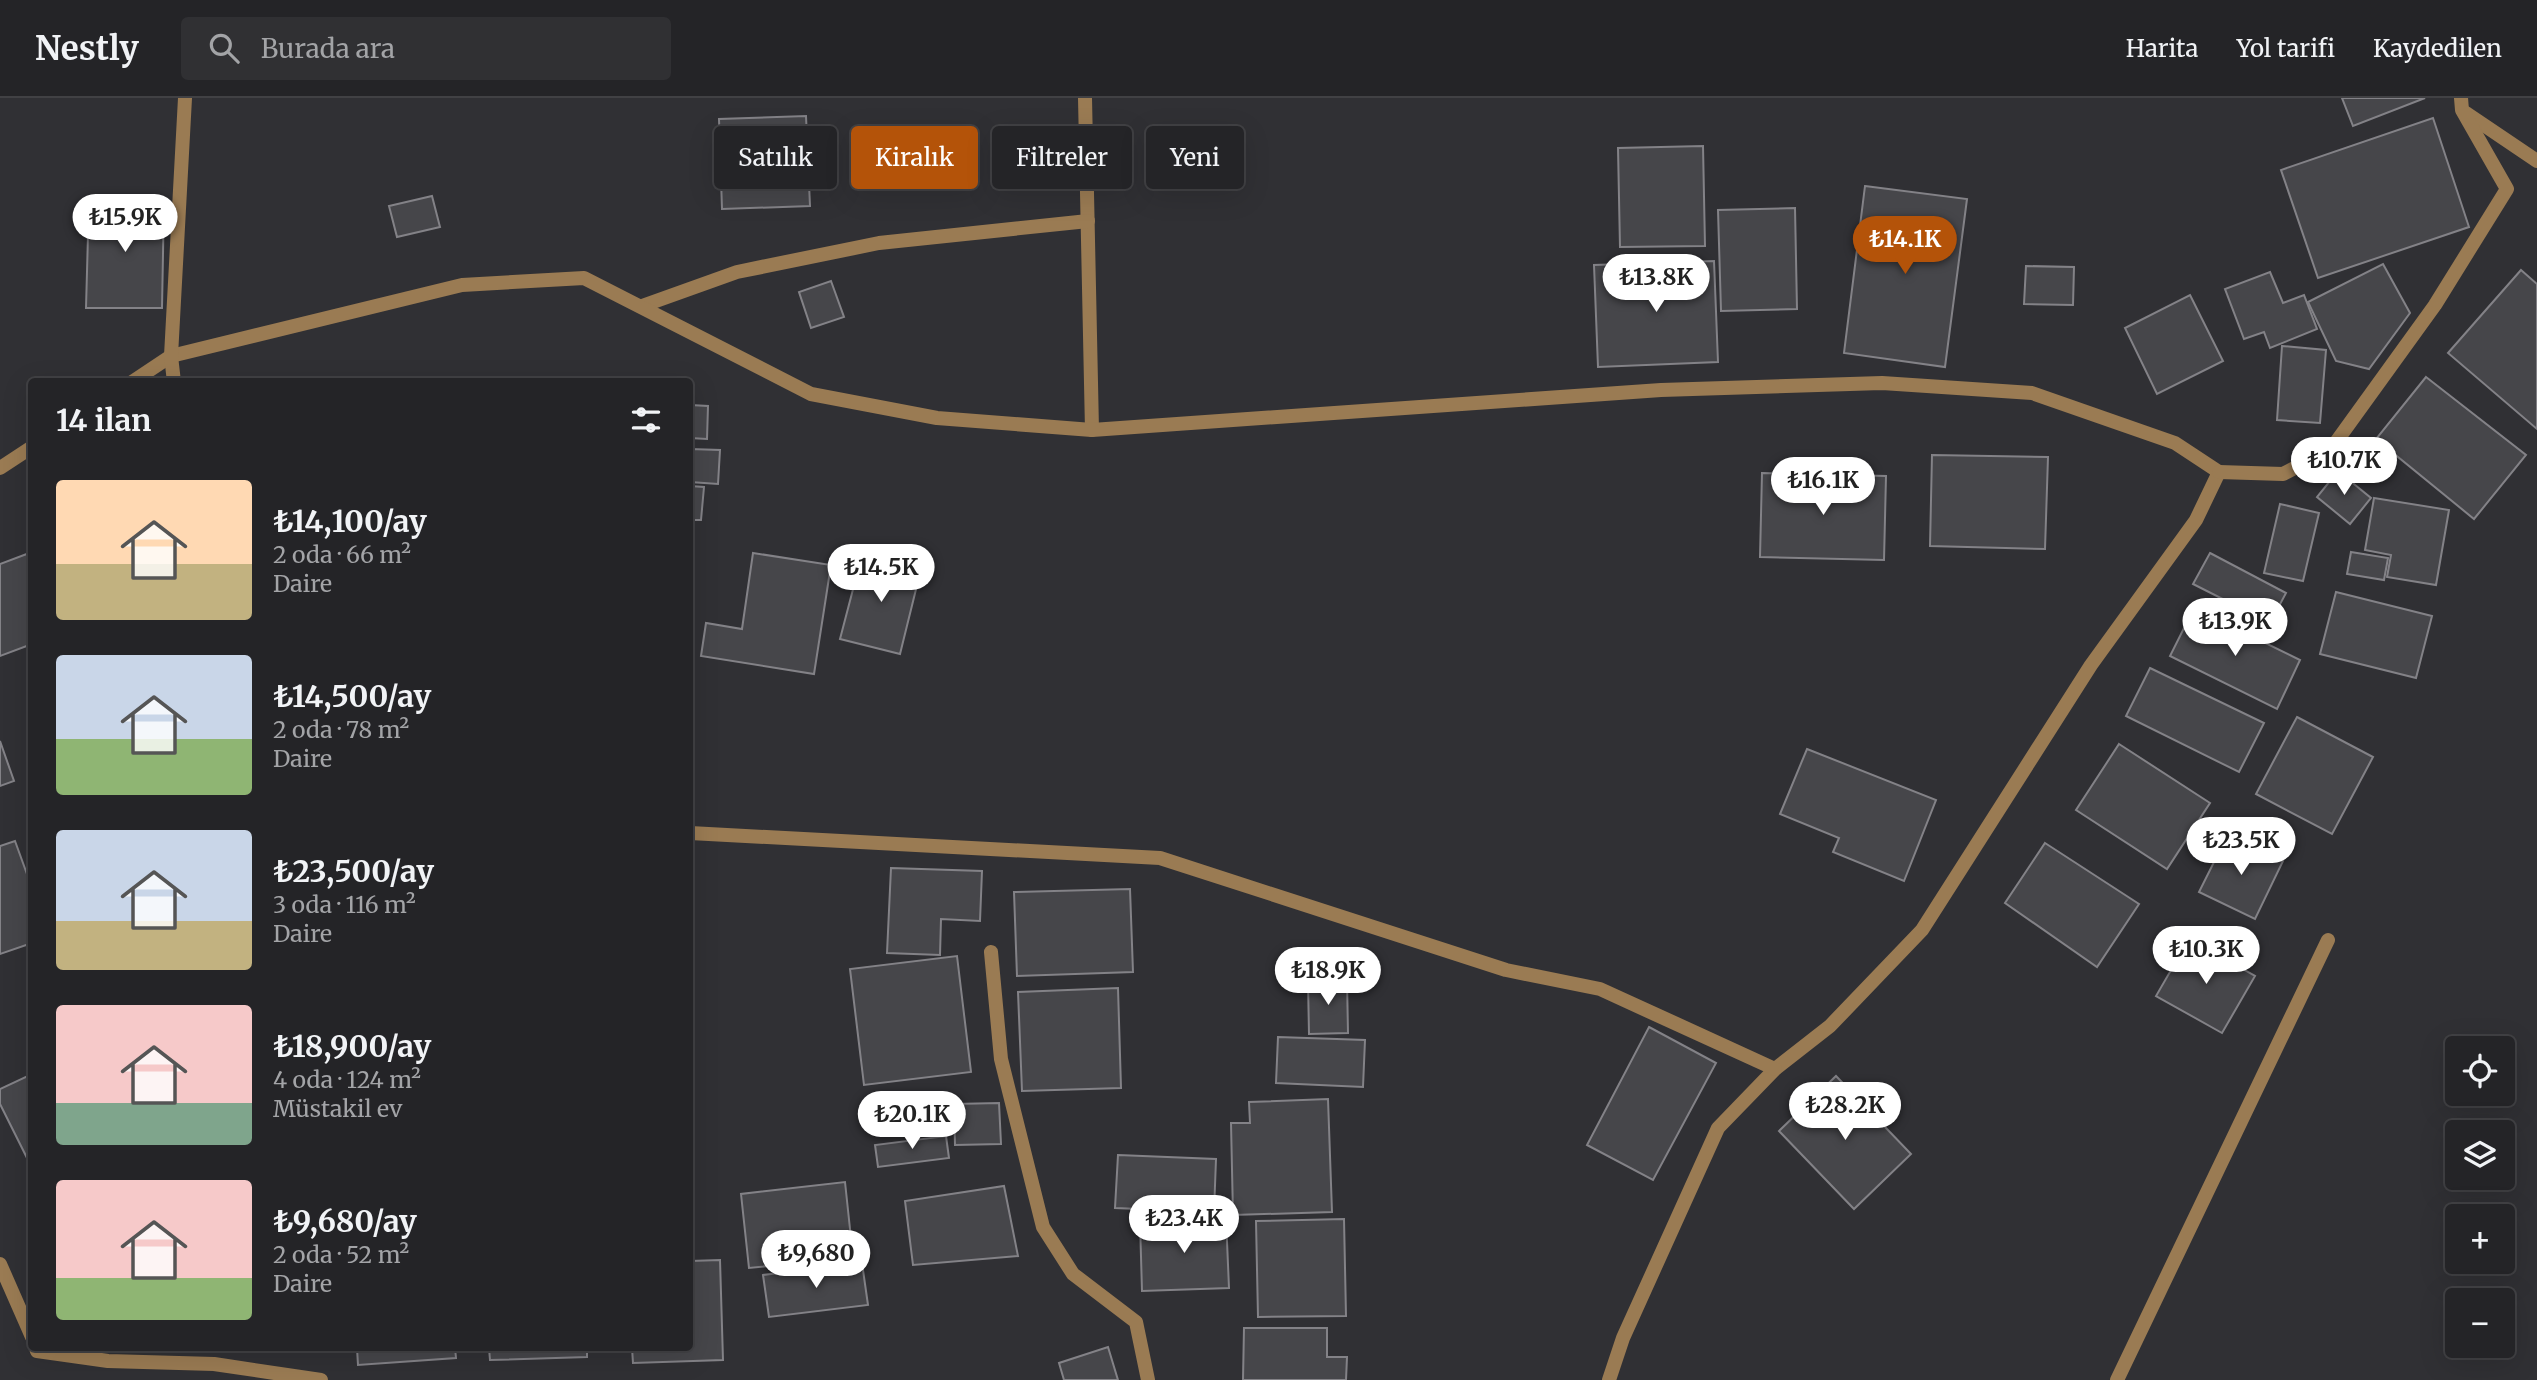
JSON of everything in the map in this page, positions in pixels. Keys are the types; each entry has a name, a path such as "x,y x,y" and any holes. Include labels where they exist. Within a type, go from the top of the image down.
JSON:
{"street":[{"path":"174,378 171,356 185,98"},
{"path":"1085,98 1092,430"},
{"path":"138,378 171,356 462,285 584,278 811,394 937,418 1092,430 1661,390 1882,383 2032,393 2175,443 2219,472 2283,474 2331,449 2435,305 2507,189 2462,104"},
{"path":"2462,104 2537,160"},
{"path":"642,306 737,272 866,246 1087,222"},
{"path":"0,468 28,450"},
{"path":"1609,1380 1623,1338 1718,1128 1775,1069 1830,1026 1922,930 2091,665 2196,520 2219,472"},
{"path":"693,833 1160,858 1506,970 1600,989 1775,1069"},
{"path":"2117,1380 2328,940"},
{"path":"991,952 1001,1059 1043,1227 1073,1274 1136,1322 1148,1380"},
{"path":"0,1264 28,1328"},
{"path":"37,1351 108,1361 214,1364 321,1380"}],"building":[{"path":"2342,98 2425,98 2353,126"},
{"path":"806,116 806,126 719,126 719,119"},
{"path":"2433,118 2469,227 2318,278 2281,170"},
{"path":"1703,146 1705,246 1620,247 1618,148"},
{"path":"1865,186 1967,199 1945,367 1844,353"},
{"path":"721,189 809,189 810,206 722,209"},
{"path":"432,196 440,227 397,237 389,206"},
{"path":"89,199 164,200 162,308 86,308"},
{"path":"1795,208 1797,309 1721,311 1718,210"},
{"path":"1714,261 1718,362 1598,367 1594,265"},
{"path":"2383,264 2410,313 2369,369 2336,361 2308,302"},
{"path":"2026,266 2074,267 2073,305 2024,304"},
{"path":"2521,270 2537,284 2537,429 2448,353"},
{"path":"2270,272 2283,303 2304,295 2317,329 2270,348 2264,332 2244,339 2225,289"},
{"path":"831,281 844,317 811,328 799,292"},
{"path":"2190,295 2223,361 2157,394 2125,328"},
{"path":"2282,346 2326,350 2320,423 2277,420"},
{"path":"2426,377 2526,455 2474,519 2376,439"},
{"path":"693,405 708,406 707,439 693,438"},
{"path":"693,449 720,450 718,484 693,482"},
{"path":"1932,455 2048,457 2045,549 1930,546"},
{"path":"2338,471 2371,498 2350,524 2317,497"},
{"path":"1762,473 1886,476 1884,560 1760,557"},
{"path":"693,486 704,487 701,520 693,520"},
{"path":"2374,498 2449,510 2436,585 2387,577 2391,555 2365,550"},
{"path":"2280,504 2319,513 2303,581 2264,573"},
{"path":"2351,552 2388,558 2384,580 2347,574"},
{"path":"753,553 831,565 814,674 701,656 706,623 742,629"},
{"path":"2210,553 2286,593 2270,623 2193,584"},
{"path":"28,554 28,646 0,656 0,564"},
{"path":"862,555 921,569 900,654 840,639"},
{"path":"2336,592 2432,616 2416,678 2320,654"},
{"path":"2194,608 2300,660 2277,709 2170,656"},
{"path":"2150,668 2264,723 2239,772 2126,716"},
{"path":"2297,717 2373,757 2332,834 2256,794"},
{"path":"0,741 14,781 0,786"},
{"path":"2119,744 2210,803 2167,869 2076,810"},
{"path":"1807,749 1936,800 1904,881 1833,852 1839,838 1780,814"},
{"path":"2228,834 2283,861 2255,919 2199,892"},
{"path":"15,841 28,877 28,944 0,954 0,846"},
{"path":"2045,843 2139,904 2097,967 2005,903"},
{"path":"891,868 982,871 980,921 941,919 940,955 887,953"},
{"path":"1130,889 1133,972 1017,976 1014,892"},
{"path":"2189,939 2255,976 2222,1033 2156,996"},
{"path":"957,956 971,1072 864,1085 850,969"},
{"path":"1347,980 1348,1033 1309,1034 1308,982"},
{"path":"1118,988 1121,1088 1022,1091 1018,992"},
{"path":"1649,1027 1716,1063 1653,1180 1587,1145"},
{"path":"1278,1037 1365,1040 1363,1087 1276,1083"},
{"path":"28,1076 28,1160 0,1104 0,1089"},
{"path":"1836,1076 1911,1154 1854,1209 1779,1131"},
{"path":"1328,1099 1332,1212 1233,1215 1231,1123 1250,1123 1249,1102"},
{"path":"999,1103 1001,1144 955,1145 954,1104"},
{"path":"946,1136 949,1158 878,1167 875,1145"},
{"path":"1118,1155 1216,1159 1214,1212 1115,1208"},
{"path":"845,1182 853,1257 749,1268 741,1194"},
{"path":"1004,1186 1018,1256 913,1265 905,1201"},
{"path":"1226,1218 1229,1288 1142,1291 1140,1222"},
{"path":"1344,1219 1346,1316 1258,1317 1256,1221"},
{"path":"720,1260 723,1360 633,1363 632,1351 693,1351 693,1261"},
{"path":"862,1263 868,1305 769,1317 763,1275"},
{"path":"1244,1328 1327,1328 1327,1357 1347,1357 1346,1380 1243,1380"},
{"path":"1108,1347 1118,1380 1064,1380 1059,1363"},
{"path":"357,1351 455,1351 456,1358 358,1365"},
{"path":"489,1351 587,1351 587,1357 490,1360"}]}
